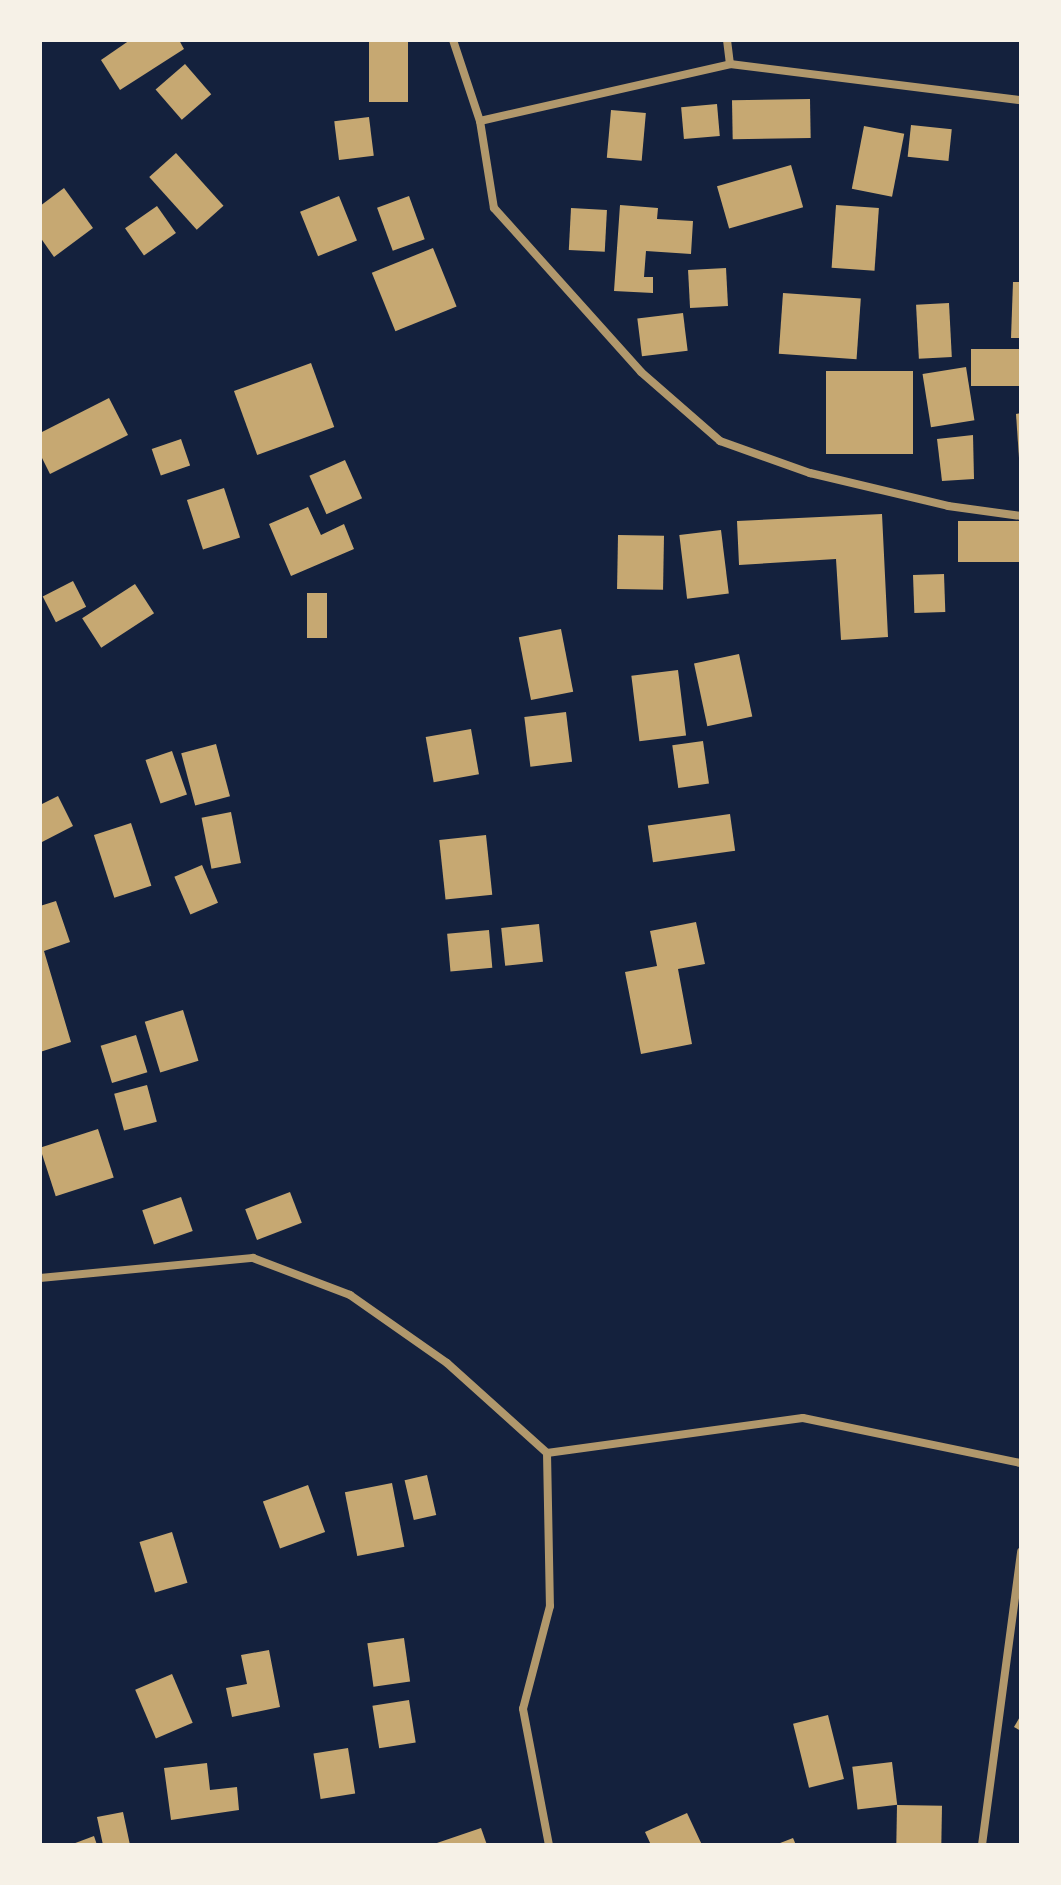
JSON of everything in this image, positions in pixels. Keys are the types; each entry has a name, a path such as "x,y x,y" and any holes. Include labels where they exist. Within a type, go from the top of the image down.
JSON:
{"street":[{"path":"453,40 480,121 494,208 641,372 720,441 810,473 948,506 1021,516"},
{"path":"727,40 730,64"},
{"path":"480,121 730,64 1021,100"},
{"path":"40,1278 253,1258 350,1295 447,1363 547,1453 550,1606 523,1709 549,1845"},
{"path":"547,1453 803,1418 1021,1463"},
{"path":"982,1845 1021,1552"}],"building":[{"path":"130,40 179,40 184,49 120,90 101,60"},
{"path":"369,40 408,40 408,102 369,102"},
{"path":"185,64 211,94 182,120 156,90"},
{"path":"810,99 811,138 733,139 732,100"},
{"path":"717,104 720,136 684,139 681,107"},
{"path":"611,110 646,113 642,161 607,158"},
{"path":"369,117 374,156 339,160 334,121"},
{"path":"911,125 952,129 948,161 908,157"},
{"path":"864,126 904,134 892,197 852,189"},
{"path":"176,153 224,206 197,230 149,177"},
{"path":"791,165 803,207 729,229 717,186"},
{"path":"64,188 93,228 54,257 40,237 40,206"},
{"path":"339,196 357,241 318,256 300,212"},
{"path":"409,196 425,239 393,251 377,208"},
{"path":"620,205 658,208 657,219 693,221 691,254 646,251 644,277 653,277 653,293 614,291"},
{"path":"836,205 879,208 875,271 832,268"},
{"path":"157,206 176,233 144,255 125,228"},
{"path":"571,208 607,210 605,252 569,250"},
{"path":"433,248 457,306 395,331 372,273"},
{"path":"726,268 728,306 690,308 688,270"},
{"path":"1013,282 1021,282 1021,338 1011,338"},
{"path":"783,293 861,298 857,359 779,354"},
{"path":"949,303 952,357 919,359 916,305"},
{"path":"683,313 688,351 642,356 637,319"},
{"path":"971,349 1021,349 1021,386 971,386"},
{"path":"311,363 334,427 257,455 234,391"},
{"path":"966,367 974,420 931,427 923,374"},
{"path":"826,371 913,371 913,454 826,454"},
{"path":"109,398 128,435 50,474 40,454 40,433"},
{"path":"1021,413 1021,458 1019,458 1016,414"},
{"path":"973,435 974,479 942,481 937,439"},
{"path":"181,439 190,465 161,476 152,449"},
{"path":"345,460 362,498 326,514 309,476"},
{"path":"224,488 240,537 203,550 187,500"},
{"path":"308,507 321,535 344,524 354,549 291,576 269,524"},
{"path":"882,514 888,637 841,640 836,559 739,565 737,521"},
{"path":"958,521 1021,521 1021,562 958,562"},
{"path":"721,530 729,594 687,599 679,535"},
{"path":"618,535 664,536 663,590 617,589"},
{"path":"944,574 945,612 914,613 913,575"},
{"path":"73,581 86,607 56,622 43,596"},
{"path":"135,584 154,613 101,648 82,618"},
{"path":"307,593 327,593 327,638 307,638"},
{"path":"561,629 573,692 531,700 519,637"},
{"path":"739,654 752,717 707,726 694,664"},
{"path":"678,670 686,736 639,741 631,676"},
{"path":"566,712 572,762 530,767 524,717"},
{"path":"471,729 479,774 434,782 426,737"},
{"path":"703,741 709,784 678,788 672,745"},
{"path":"216,744 230,796 195,805 181,753"},
{"path":"172,751 187,794 161,804 146,760"},
{"path":"58,796 73,826 42,842 40,805"},
{"path":"231,812 241,863 211,869 202,818"},
{"path":"730,814 735,851 653,862 648,826"},
{"path":"131,823 151,886 114,898 94,835"},
{"path":"486,835 492,895 446,900 439,840"},
{"path":"202,865 218,903 190,914 174,877"},
{"path":"56,901 70,942 44,951 71,1042 40,1052 40,906"},
{"path":"696,922 705,964 678,969 692,1044 641,1054 625,972 657,966 650,931"},
{"path":"539,924 543,962 505,966 501,928"},
{"path":"489,930 492,968 450,972 447,934"},
{"path":"183,1010 198,1061 160,1072 145,1022"},
{"path":"136,1035 147,1072 112,1083 101,1046"},
{"path":"147,1085 157,1122 124,1131 114,1094"},
{"path":"98,1129 114,1178 56,1196 40,1148"},
{"path":"290,1192 302,1223 257,1240 245,1209"},
{"path":"181,1197 193,1231 154,1244 142,1210"},
{"path":"427,1475 436,1515 414,1520 405,1480"},
{"path":"392,1483 404,1547 357,1556 345,1492"},
{"path":"308,1485 325,1532 280,1548 263,1501"},
{"path":"172,1532 187,1583 155,1593 139,1542"},
{"path":"404,1638 410,1682 373,1687 367,1643"},
{"path":"269,1650 280,1707 232,1717 226,1688 247,1684 241,1655"},
{"path":"172,1674 193,1723 156,1738 135,1690"},
{"path":"409,1700 416,1742 379,1748 372,1706"},
{"path":"828,1715 844,1779 809,1788 793,1724"},
{"path":"1021,1715 1021,1731 1014,1727"},
{"path":"348,1748 355,1793 321,1799 313,1753"},
{"path":"892,1762 897,1805 858,1810 852,1767"},
{"path":"207,1763 210,1790 237,1787 239,1810 171,1820 164,1768"},
{"path":"897,1805 942,1806 941,1845 896,1845"},
{"path":"123,1812 130,1845 103,1845 97,1817"},
{"path":"687,1813 702,1845 651,1845 645,1832"},
{"path":"481,1828 487,1845 434,1845 434,1844"},
{"path":"94,1836 97,1845 70,1845"},
{"path":"793,1838 796,1845 775,1845"}]}
